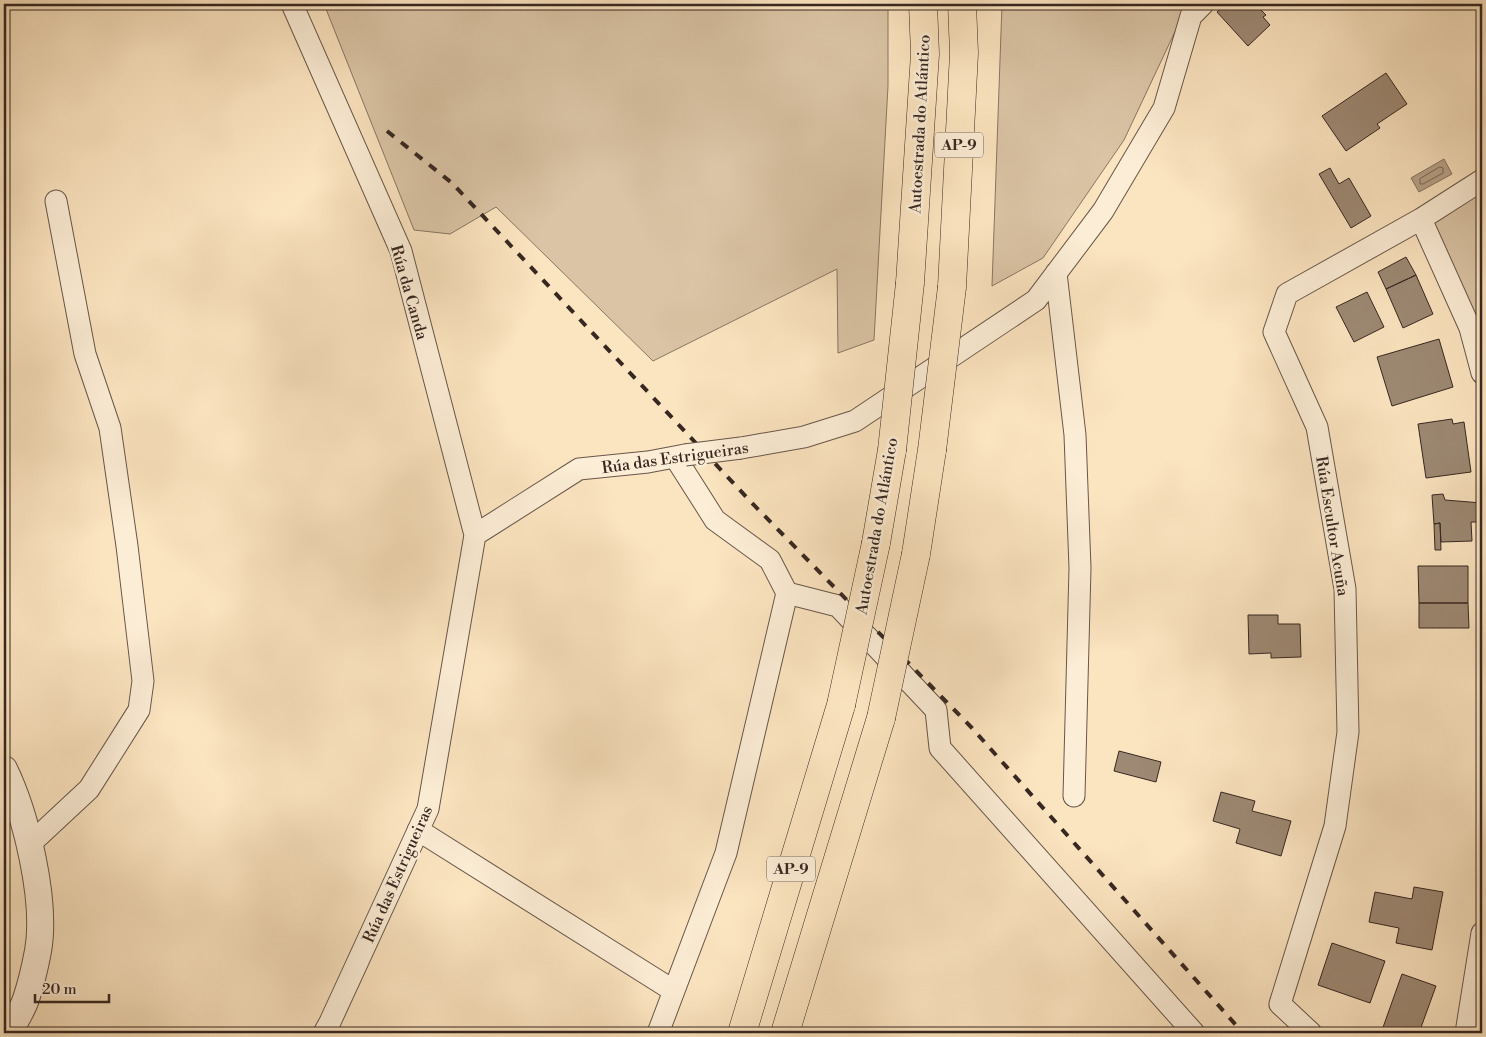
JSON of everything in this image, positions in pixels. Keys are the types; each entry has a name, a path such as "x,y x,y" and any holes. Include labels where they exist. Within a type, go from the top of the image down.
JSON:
{"highway":[{"name":"Autoestrada do Atlántico","path":"742,1033 841,705 876,543 892,450 910,283 924,54 923,4"},
{"name":"AP-9","path":"785,1033 881,718 916,554 932,450 952,287 964,54 962,4"}],"street":[{"name":"Rúa da Canda","path":"292,4 401,251 474,535"},
{"name":"Rúa das Estrigueiras","path":"324,1033 428,809 474,535 579,469 648,462 741,448 804,437 855,421 1036,300 1103,211 1164,108 1191,16 1203,4"},
{"name":"Rúa Escultor Acuña","path":"1311,1033 1280,1004 1335,826 1348,732 1345,589 1317,427 1274,332 1287,294 1421,219 1482,180"},
{"path":"30,844 89,789 139,710 143,681 128,546 110,428 85,354 56,201"},
{"path":"1421,219 1470,328 1482,373"},
{"path":"1056,274 1076,435 1080,568 1074,796"},
{"path":"658,1033 726,853 787,593 770,560 715,520 680,456"},
{"path":"787,593 838,606 936,710 940,748 1194,1033"},
{"path":"4,769 11,784 30,844 40,909 38,949 26,1000 9,1033"},
{"path":"418,830 674,991"},
{"path":"1466,1033 1482,933"}],"shaded area":[{"path":"324,4 888,4 888,86 874,340 838,353 837,269 653,361 496,207 450,234 414,230"},
{"path":"1002,4 1188,4 1124,140 1043,258 992,286"},
{"path":"1482,180 1482,373 1421,219"}],"water":[{"path":"1444,159 1452,174 1419,192 1411,178"}],"building":[{"path":"1226,4 1263,4 1260,9 1266,15 1263,17 1270,25 1248,46 1217,12"},
{"path":"1386,73 1407,104 1377,124 1380,128 1346,151 1322,116"},
{"path":"1330,168 1339,184 1349,178 1371,216 1351,228 1319,174"},
{"path":"1406,257 1416,275 1386,289 1378,272"},
{"path":"1416,275 1433,314 1403,328 1386,289"},
{"path":"1367,292 1384,327 1354,342 1336,307"},
{"path":"1439,339 1453,387 1392,406 1377,357"},
{"path":"1452,419 1453,424 1464,422 1471,472 1426,478 1418,424"},
{"path":"1443,494 1445,500 1482,503 1482,522 1471,522 1472,541 1441,542 1440,523 1434,524 1432,495"},
{"path":"1440,523 1441,550 1435,550 1434,524"},
{"path":"1418,566 1468,566 1468,603 1419,603"},
{"path":"1419,603 1468,603 1469,628 1419,628"},
{"path":"1248,615 1278,615 1278,624 1300,624 1301,657 1271,658 1271,653 1249,654"},
{"path":"1119,751 1161,762 1156,782 1114,771"},
{"path":"1221,792 1255,801 1252,811 1291,821 1281,856 1236,843 1240,829 1213,821"},
{"path":"1414,887 1443,892 1432,950 1396,943 1399,928 1369,922 1375,892 1412,899"},
{"path":"1332,943 1385,961 1370,1003 1318,985"},
{"path":"1402,974 1436,986 1419,1033 1381,1033"}],"railway":[{"path":"387,131 452,183 752,503 972,728 1243,1033"}]}
